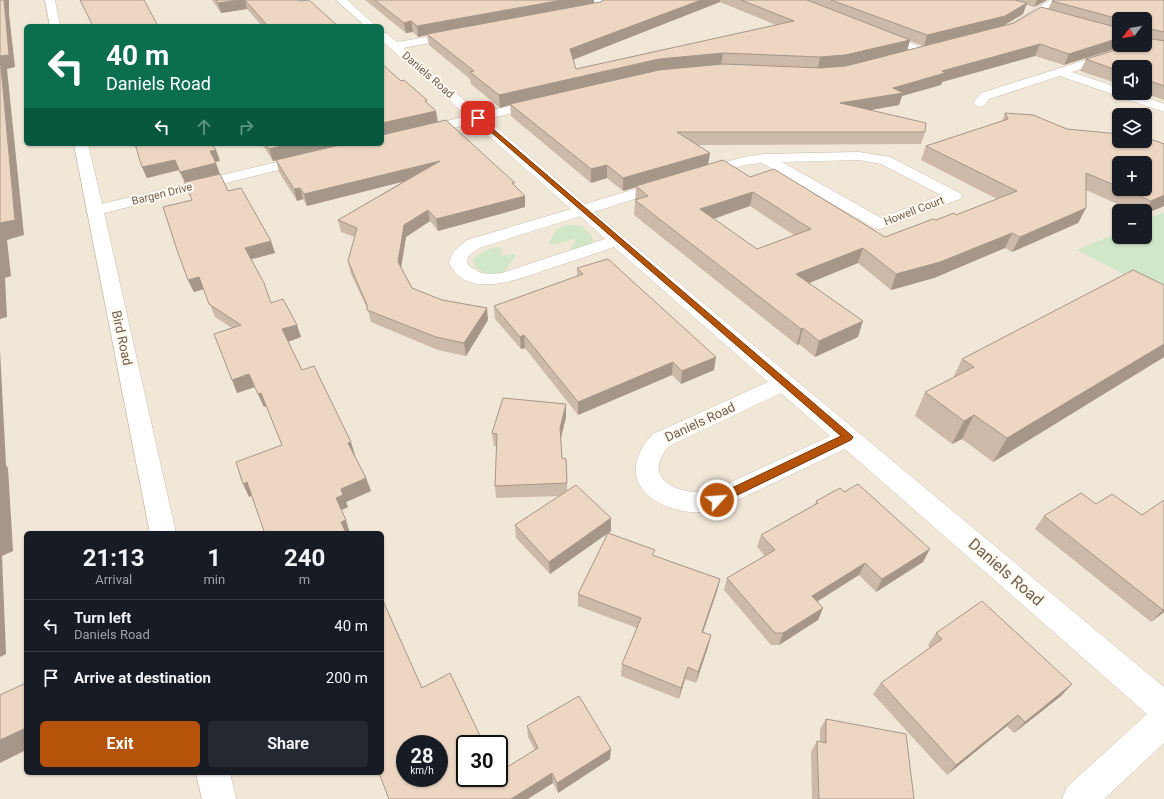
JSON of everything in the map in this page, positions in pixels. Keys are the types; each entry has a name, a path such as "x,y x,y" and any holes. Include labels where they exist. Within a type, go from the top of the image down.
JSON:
{"street":[{"path":"50,0 55,24"},
{"path":"341,0 369,24"},
{"path":"566,15 600,8 604,5 596,0"},
{"path":"1006,30 1042,15 1057,0"},
{"path":"1021,9 1042,15"},
{"path":"868,30 925,52"},
{"path":"388,41 466,33"},
{"name":"Daniels Road","path":"388,41 582,210 1164,708"},
{"path":"904,57 939,48"},
{"path":"979,103 985,96 1124,52"},
{"path":"1060,72 1112,90"},
{"path":"1141,100 1164,108"},
{"path":"384,141 550,101"},
{"name":"Bird Road","path":"81,146 163,531"},
{"name":"Bargen Drive","path":"95,210 323,155"},
{"name":"Howell Court","path":"582,210 744,161 764,158 859,156 885,160 954,196 880,224 764,158"},
{"path":"582,210 473,244 460,255 458,262 461,269 478,278 504,278 618,240"},
{"name":"Daniels Road","path":"785,383 661,440 651,448 646,458 646,470 652,482 664,493 680,501 699,504 717,500 848,437"},
{"path":"1079,799 1164,721"},
{"path":"213,775 219,799"}],"shaded area":[{"path":"0,0 1164,0 1164,799 0,799"}],"green space":[{"path":"1164,212 1164,295 1077,250 1112,235 1112,244 1152,244 1152,217"},
{"path":"569,225 581,226 592,236 593,243 572,251 571,249 576,239 550,245 549,243 557,229"},
{"path":"497,247 502,248 501,254 503,256 514,254 516,256 503,273 486,273 479,270 473,264 474,258 486,250"}],"building":[{"path":"0,0 4,0 9,55 0,56"},
{"path":"80,0 144,0 157,24 92,24"},
{"path":"216,0 240,0 218,3"},
{"path":"245,0 309,0 336,24 266,24"},
{"path":"375,0 562,0 417,26 411,21 404,23"},
{"path":"604,0 701,0 570,49 576,69 794,21 741,0 807,0 910,40 845,55 820,57 723,53 659,59 499,95 470,72 474,71 427,34 600,2"},
{"path":"831,0 1015,0 1027,3 1005,16 927,35"},
{"path":"1164,0 1164,32 1152,29 1152,12 1112,12 1112,17 1052,1"},
{"path":"1041,7 1112,26 1112,40 1069,54 1040,44 942,71 945,73 893,88 903,93 840,103 926,123 925,132 677,132 710,153 623,178 607,165 591,169 510,104 659,70 723,64 820,68 846,66 1014,23"},
{"path":"1152,39 1164,41 1164,86 1152,82 1152,60 1112,60 1112,68 1086,59 1112,51 1152,52"},
{"path":"0,56 15,220 0,223"},
{"path":"384,66 401,81 404,80 427,100 425,101 436,111 384,123"},
{"path":"1005,113 1033,115 1067,129 1112,133 1112,148 1152,148 1152,140 1164,144 1164,195 1151,201 1140,196 1152,196 1152,156 1112,156 1112,184 1086,173 1086,208 1020,237 1012,233 940,262 896,274 863,248 796,274 863,321 819,341 803,328 801,329 635,200 648,196 636,186 723,160 750,177 774,169 885,237 933,219 936,220 954,213 956,215 1017,191 926,146 1008,119","holes":["753,192 811,229 757,249 700,209"]},
{"path":"446,120 515,183 512,183 525,196 436,219 428,210 404,225 398,262 412,288 442,300 487,308 464,343 436,337 367,310 367,305 348,261 357,228 338,220 440,161 304,194 300,188 294,189 276,160 336,146 384,146 384,135"},
{"path":"136,146 213,146 216,150 210,151 216,163 180,172 175,160 142,167"},
{"path":"267,146 282,146 269,149"},
{"path":"220,174 228,191 241,188 271,241 245,248 264,283 271,303 283,299 297,325 282,329 302,370 314,366 351,442 348,443 366,478 341,489 343,495 336,498 346,520 341,522 345,531 264,531 247,482 243,484 236,462 282,445 261,393 258,394 249,374 232,380 214,334 241,325 209,304 199,277 188,280 178,253 163,207 192,200 185,182"},
{"path":"608,259 716,357 682,371 673,362 578,402 524,335 520,337 494,306 583,274 577,268"},
{"path":"1133,270 1164,285 1164,344 1007,438 974,415 964,421 925,392 974,367 962,359"},
{"path":"503,398 566,404 560,428 562,458 566,459 567,483 495,486 497,434 492,433"},
{"path":"858,484 930,549 882,579 865,563 812,596 823,608 783,633 775,633 727,578 775,550 761,535 818,503 816,501 840,488 844,492"},
{"path":"576,485 611,518 549,562 515,525"},
{"path":"1081,493 1096,504 1112,494 1142,515 1164,500 1163,610 1044,516"},
{"path":"608,533 655,550 652,555 720,579 702,632 711,635 698,672 688,667 681,688 622,664 641,618 578,594"},
{"path":"982,601 1072,684 1025,722 1018,715 956,765 881,683 942,639 936,633"},
{"path":"384,603 422,688 450,673 480,735 456,735 456,787 508,787 508,766 538,748 527,726 579,696 611,749 557,783 552,773 511,799 389,799 380,775 384,775"},
{"path":"24,684 24,729 0,740 0,695"},
{"path":"826,719 906,734 914,799 819,799 817,741 826,743"}],"route":[{"path":"478,118 582,210 848,437 717,500"}]}
